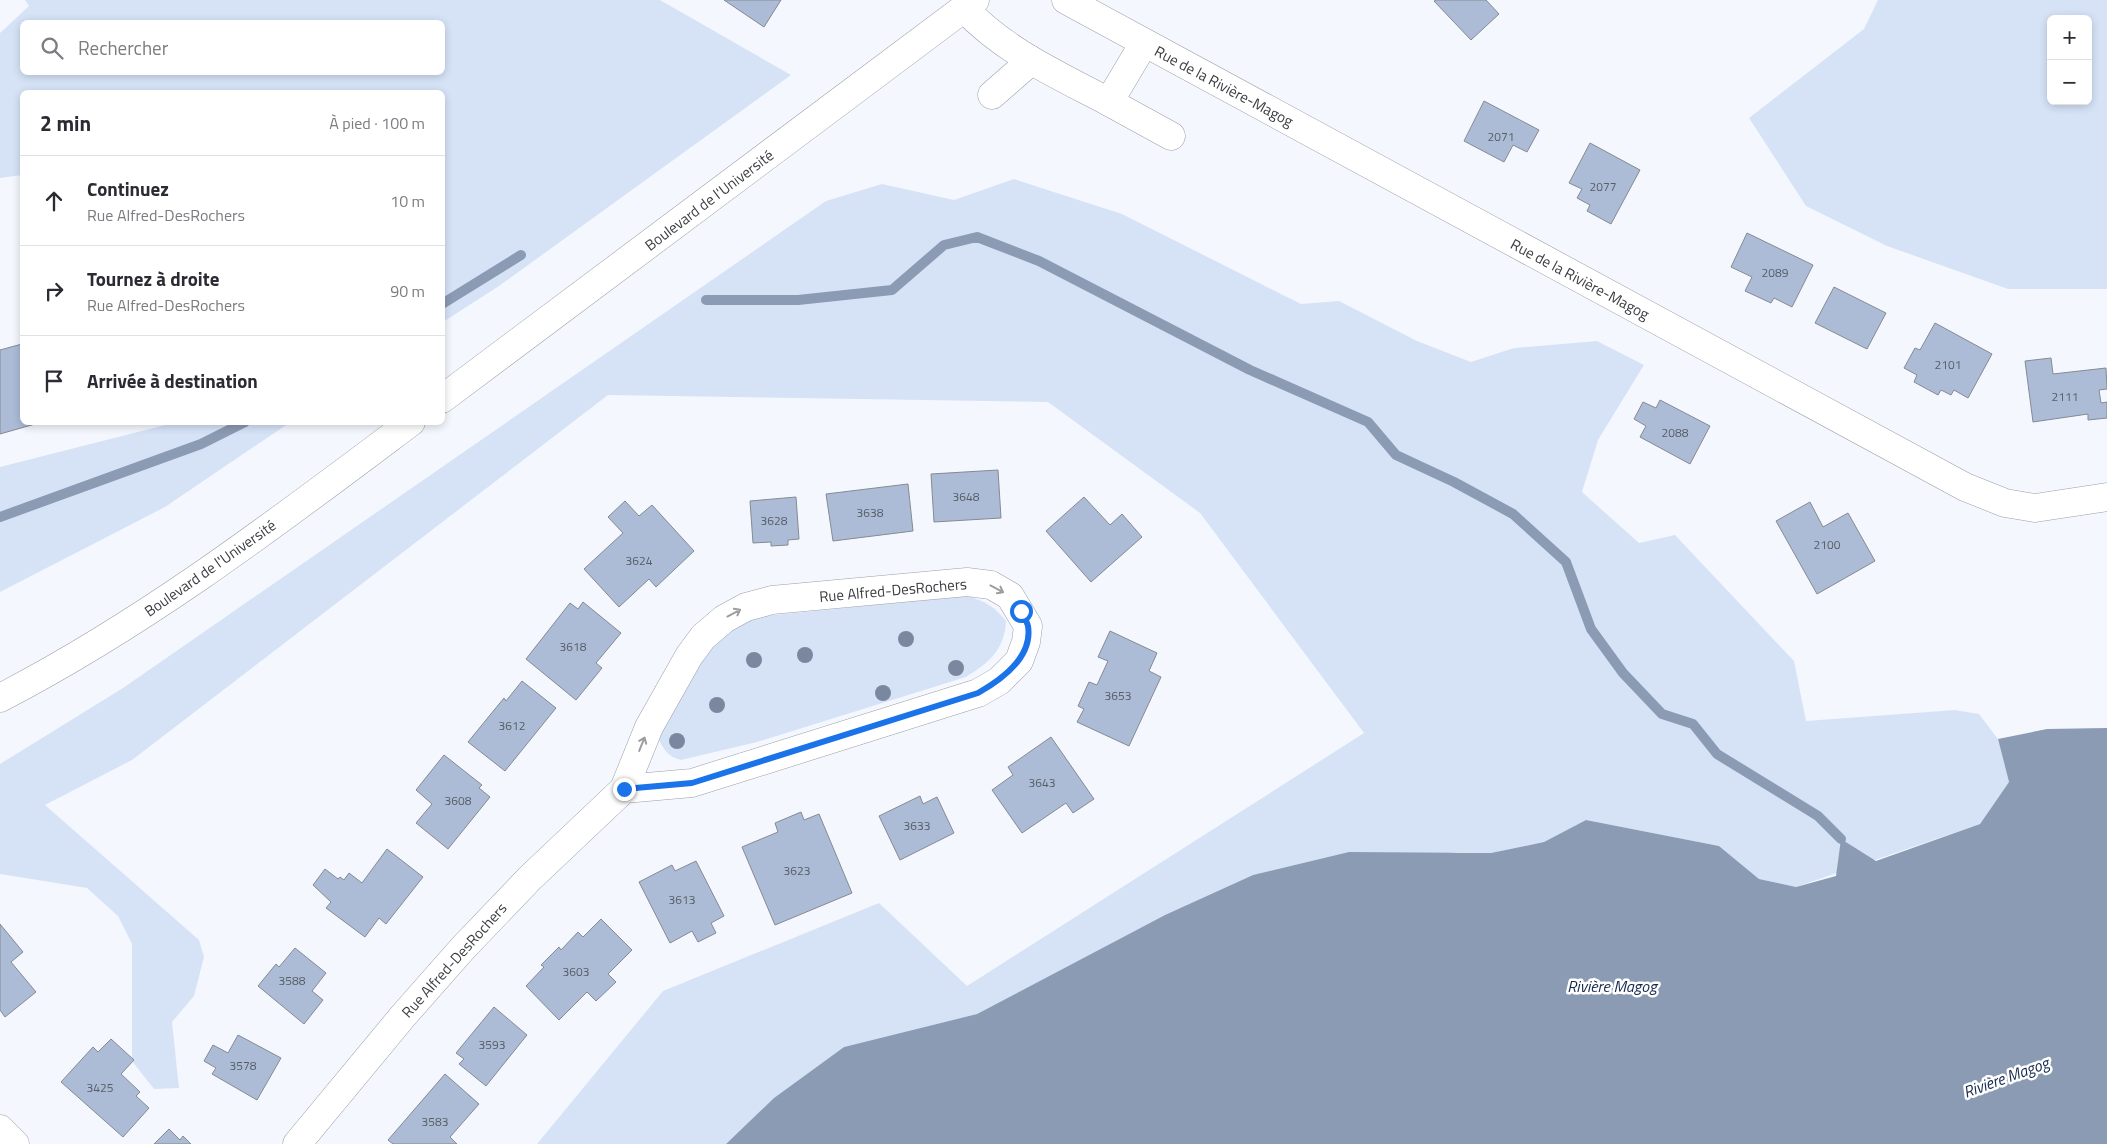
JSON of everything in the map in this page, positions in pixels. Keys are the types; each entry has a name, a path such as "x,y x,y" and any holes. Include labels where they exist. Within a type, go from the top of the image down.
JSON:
{"street":[{"name":"Rue de la Rivière-Magog","path":"1066,0 1965,488 2005,503 2035,508 2107,497"},
{"path":"970,4 985,29 1029,59 1171,136"},
{"name":"Boulevard de l'Université","path":"445,397 970,4"},
{"path":"1109,102 1144,43"},
{"path":"992,95 1024,67 1029,59"},
{"name":"Boulevard de l'Université","path":"0,698 94,646 167,598 278,521 407,425"},
{"name":"Rue Alfred-DesRochers","path":"297,1144 403,1016 463,948 530,878 624,789 649,727 689,656 703,637 724,619 746,607 772,600 967,582 991,585 1010,596 1028,626 1026,642 1019,661 999,681 978,693 692,783 624,789"},
{"path":"0,1129 15,1144"}],"shaded area":[{"path":"25,0 660,0 791,75 499,286 445,321 445,90 20,90 20,175 0,178 0,33 29,6"},
{"path":"1878,0 2107,0 2107,289 2008,289 1887,246 1806,206 1749,118 1864,29"},
{"path":"1014,179 1122,214 1301,304 1339,301 1417,341 1471,362 1514,348 1597,341 1644,365 1598,440 1582,492 1639,543 1675,535 1794,661 1806,721 1955,710 1979,714 1998,739 2009,782 1980,824 1796,887 1759,879 1719,846 1586,820 1544,842 1491,853 1457,852 1253,875 1165,915 977,1014 844,1047 774,1098 726,1144 537,1144 663,991 879,903 967,986 1364,733 1200,513 1048,402 608,395 132,760 45,805 199,940 204,957 194,996 172,1022 179,1088 154,1089 132,1061 132,944 118,916 87,888 0,874 0,764 123,688 826,201 882,184 954,200"},
{"path":"165,425 286,425 165,507 0,592 0,467"},
{"path":"965,596 988,604 1006,621 1003,640 994,654 982,666 966,677 757,742 681,760 669,754 657,736 709,648 741,621 764,616"}],"water":[{"name":"Rivière Magog","path":"2107,728 2107,1144 726,1144 774,1098 844,1047 977,1014 1165,915 1253,875 1349,852 1491,853 1544,842 1586,820 1719,846 1759,879 1796,887 1836,876 1841,839 1876,861 1980,824 2009,782 1998,739 2047,729"}],"building":[{"path":"724,0 781,0 764,27"},
{"path":"1486,0 1499,14 1471,40 1434,1"},
{"path":"1484,101 1539,130 1527,152 1513,145 1504,162 1464,141"},
{"path":"1590,143 1640,170 1611,224 1587,211 1590,205 1577,198 1582,189 1569,183"},
{"path":"1747,233 1813,265 1792,307 1774,298 1771,303 1745,291 1752,277 1731,267"},
{"path":"1834,287 1886,313 1867,349 1815,323"},
{"path":"1935,323 1992,354 1968,398 1954,390 1951,395 1941,390 1938,395 1914,382 1917,375 1904,368 1915,348 1920,350"},
{"path":"20,345 20,425 32,425 0,434 0,350"},
{"path":"2051,358 2053,374 2106,368 2107,389 2099,390 2101,403 2107,402 2107,418 2088,420 2088,414 2033,422 2025,361"},
{"path":"1660,400 1710,426 1690,464 1640,437 1646,426 1634,419 1643,402 1656,408"},
{"path":"998,470 1001,518 934,522 931,474"},
{"path":"908,484 913,531 833,541 826,494"},
{"path":"796,497 799,539 788,540 788,545 771,546 771,542 753,543 750,501"},
{"path":"1084,497 1110,525 1122,514 1142,537 1091,582 1046,531"},
{"path":"625,501 639,516 652,505 694,551 656,587 649,579 619,607 584,569 623,533 608,517"},
{"path":"1810,502 1823,527 1848,513 1875,561 1817,594 1776,521"},
{"path":"583,602 621,633 596,663 602,668 576,700 526,659 570,603 578,609"},
{"path":"1110,631 1157,653 1149,671 1161,677 1129,746 1077,722 1084,709 1078,706 1089,682 1097,685 1108,661 1098,657"},
{"path":"522,681 556,708 505,771 468,742 504,698 506,701"},
{"path":"1051,737 1094,799 1073,813 1066,803 1022,833 992,790 1013,775 1008,767"},
{"path":"444,755 482,785 479,788 490,797 448,849 416,823 432,804 416,790"},
{"path":"920,796 923,804 937,797 954,833 900,860 879,816"},
{"path":"801,812 804,820 819,814 852,893 775,925 742,847 778,832 775,823"},
{"path":"387,849 423,877 386,924 379,918 365,937 326,908 331,902 313,885 325,869 338,879 340,877 344,880 349,873 362,883"},
{"path":"696,861 724,916 711,923 716,933 698,942 692,931 670,943 639,882 672,865 675,871"},
{"path":"601,919 632,950 608,974 616,982 596,1001 587,992 559,1020 526,986 544,967 541,965 559,947 561,950 578,932 583,937"},
{"path":"0,924 23,952 11,962 36,992 5,1017 0,1010"},
{"path":"295,948 326,973 312,991 323,1000 304,1024 258,986 276,964 279,967"},
{"path":"494,1007 527,1035 486,1086 459,1064 464,1059 456,1053"},
{"path":"238,1035 281,1058 257,1100 212,1074 216,1068 204,1061 213,1045 228,1053"},
{"path":"111,1039 134,1060 121,1074 140,1092 136,1096 149,1108 123,1137 61,1082 93,1047 98,1052"},
{"path":"445,1074 479,1104 450,1137 457,1144 393,1144 388,1140"},
{"path":"169,1129 180,1140 183,1136 191,1144 154,1144"}],"waterway":[{"path":"706,300 798,300 892,290 944,245 977,237 1039,261 1250,370 1368,422 1396,455 1454,482 1513,514 1566,562 1591,629 1623,673 1662,714 1693,724 1717,754 1818,816 1841,839"},
{"path":"445,302 521,255"},
{"path":"0,517 201,444 239,425"}],"route":[{"path":"624,789 692,783 978,693 999,681 1019,661 1026,642 1028,626 1021,611"}]}
